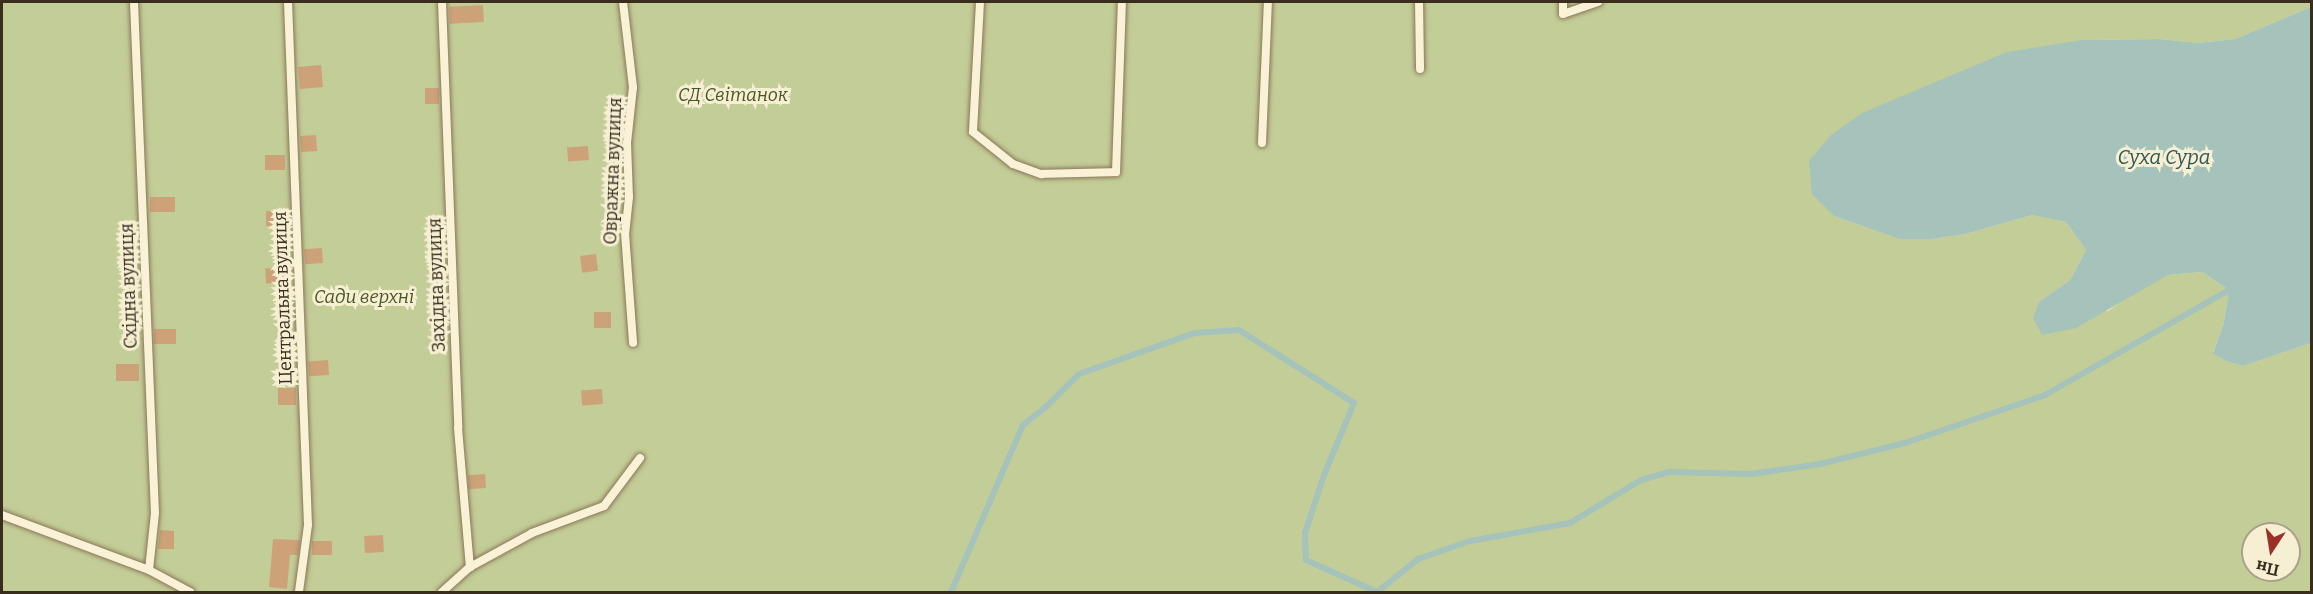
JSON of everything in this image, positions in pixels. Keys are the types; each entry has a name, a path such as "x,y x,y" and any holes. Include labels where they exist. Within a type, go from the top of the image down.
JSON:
{"lane":[{"name":"Східна вулиця","path":"134,2 155,513 149,570"},
{"name":"Центральна вулиця","path":"288,2 308,525 299,592"},
{"name":"Західна вулиця","path":"442,2 458,428 470,567"},
{"name":"Овражна вулиця","path":"623,2 633,87 627,143 629,197 625,233 633,343"},
{"path":"980,2 973,132 1013,164 1041,174 1116,172 1122,2"},
{"path":"1262,143 1268,2"},
{"path":"1419,2 1420,69"},
{"path":"1563,2 1563,14 1598,2"},
{"path":"442,592 470,567 532,533 604,506 640,458"},
{"path":"2,515 149,570 190,592"}],"green space":[{"path":"2,2 2311,2 2311,7 2235,39 2198,43 2159,39 2083,40 1834,216 1899,239 1932,239 1966,234 2032,215 2066,222 2086,250 2070,280 2039,302 2108,311 2136,291 2168,275 2202,272 2229,290 2224,322 2213,352 2226,361 2243,366 2311,343 2311,592 2,592"}],"water":[{"name":"Суха Сура","path":"2311,7 2311,343 2243,366 2226,361 2213,353 2224,322 2229,290 2202,272 2168,275 2076,328 2042,335 2033,318 2039,302 2070,280 2086,250 2066,222 2032,215 1966,234 1932,239 1899,239 1834,216 1812,194 1809,161 1831,135 1862,113 2007,52 2083,40 2159,39 2198,43 2235,39"}],"building":[{"path":"483,5 484,22 450,24 449,7"},
{"path":"321,65 323,87 300,89 298,67"},
{"path":"425,88 439,88 439,104 425,104"},
{"path":"316,135 317,151 301,152 300,136"},
{"path":"588,146 589,160 568,161 567,147"},
{"path":"265,155 285,155 285,170 265,170"},
{"path":"150,197 175,197 175,212 150,212"},
{"path":"266,211 285,211 285,226 266,226"},
{"path":"322,248 323,263 305,264 304,249"},
{"path":"596,254 598,271 582,273 580,256"},
{"path":"287,267 288,282 266,283 265,269"},
{"path":"594,312 611,312 611,328 594,328"},
{"path":"154,329 176,329 176,344 154,344"},
{"path":"328,360 329,375 309,376 308,361"},
{"path":"116,364 139,364 139,381 116,381"},
{"path":"278,388 296,388 296,405 278,405"},
{"path":"602,389 603,404 582,405 581,390"},
{"path":"485,474 486,488 469,489 468,475"},
{"path":"160,530 174,531 174,549 158,549"},
{"path":"383,535 384,552 365,553 364,536"},
{"path":"273,539 300,540 298,555 290,555 287,589 269,587"},
{"path":"312,541 332,541 332,555 312,555"}],"waterway":[{"path":"951,592 1023,425 1047,406 1079,374 1195,333 1239,330 1354,403 1324,475 1305,533 1306,560 1377,592 1418,559 1470,541 1570,523 1641,480 1669,472 1752,474 1820,464 1905,443 2045,395 2229,290"}],"park label":[{"name":"СД Світанок","path":"733,95"},
{"name":"Сади верхні","path":"364,297"}]}
